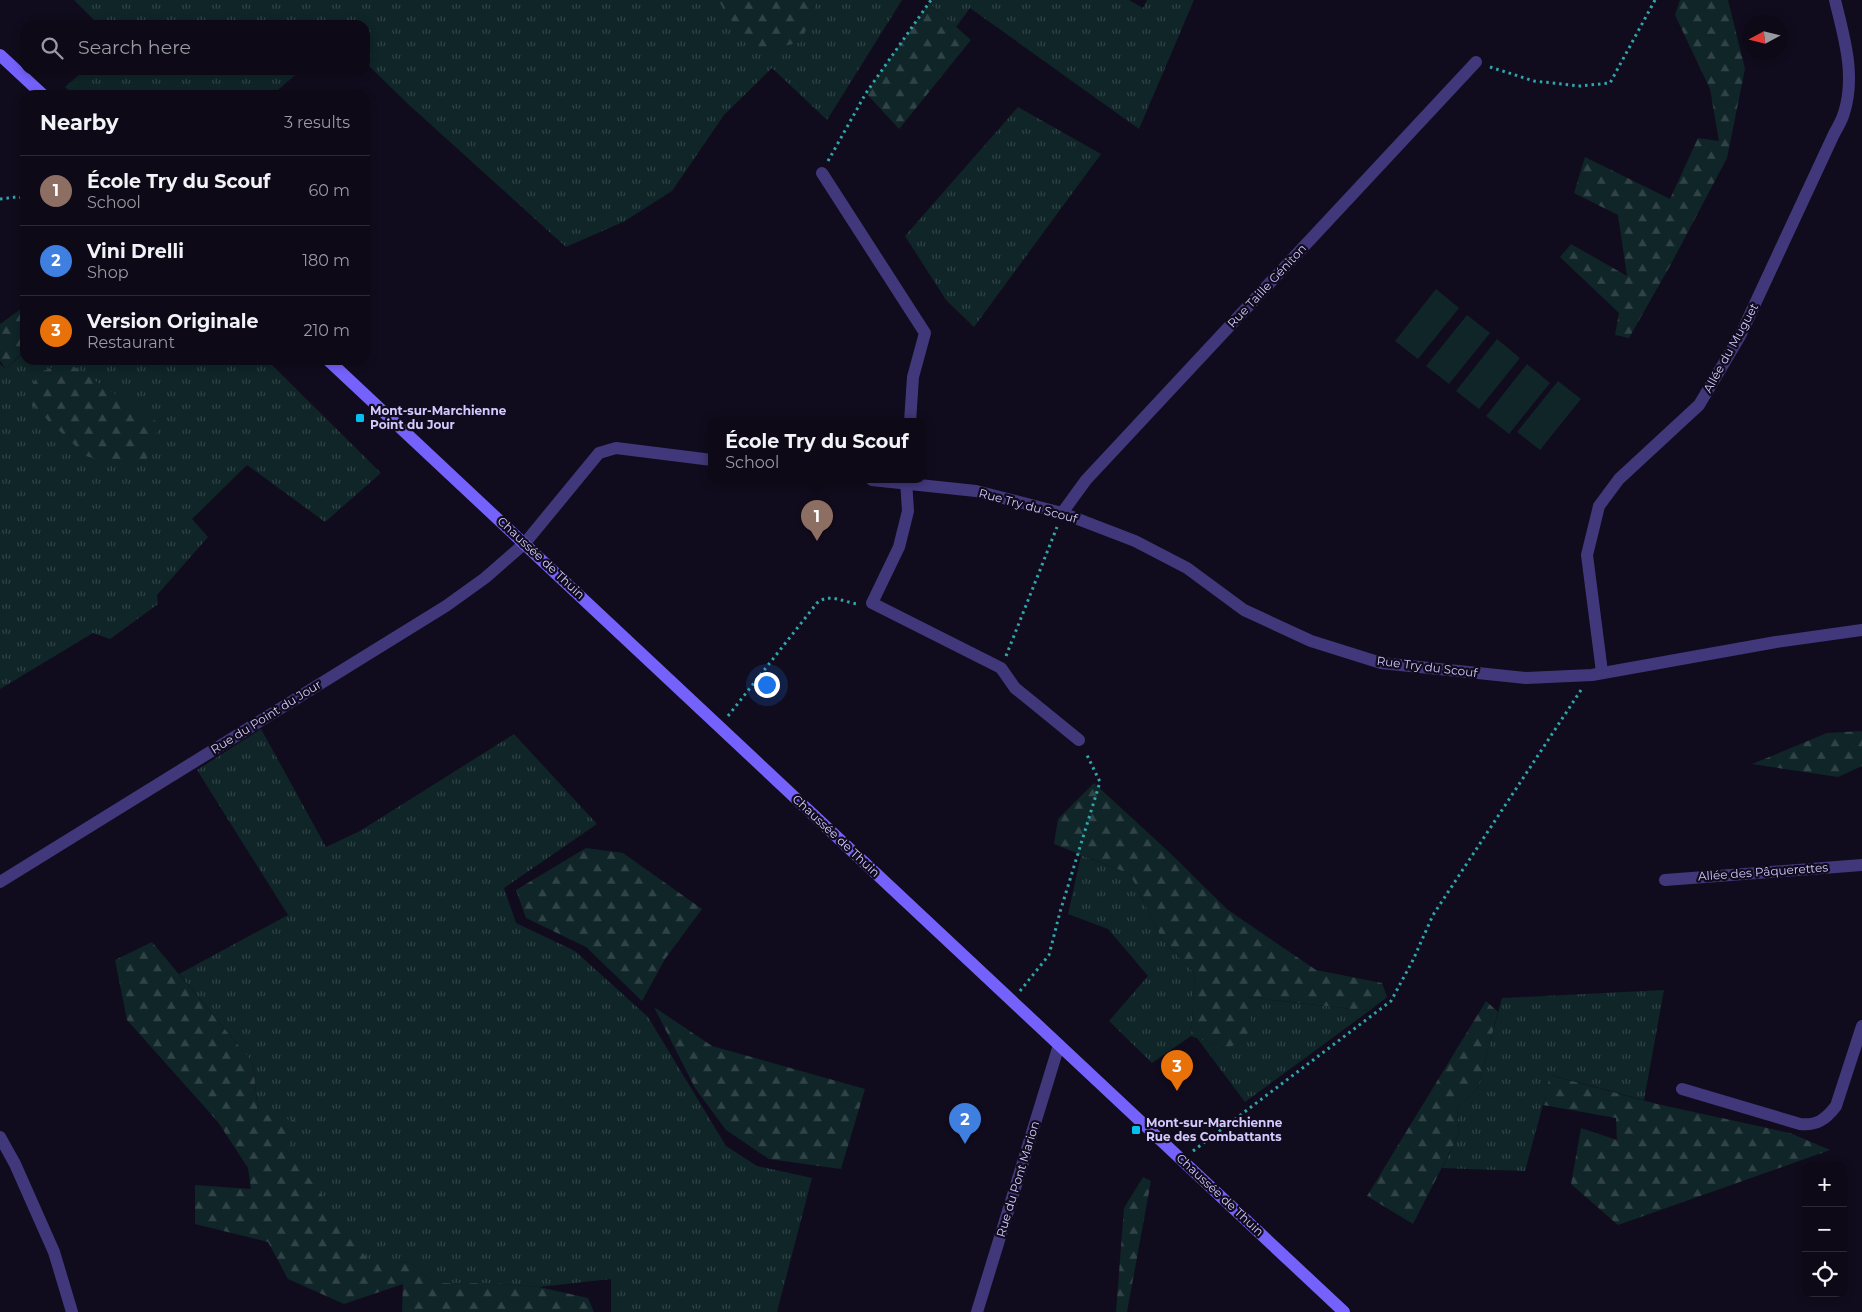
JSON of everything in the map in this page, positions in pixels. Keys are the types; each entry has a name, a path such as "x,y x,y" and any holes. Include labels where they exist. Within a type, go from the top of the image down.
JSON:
{"main road":[{"path":"0,55 20,74"},
{"path":"22,75 38,90"},
{"name":"Chaussée de Thuin","path":"333,365 1344,1312"}],"street":[{"name":"Allée du Muguet","path":"1597,673 1587,555 1599,506 1620,479 1699,405 1740,336 1844,114 1849,92 1850,67 1835,0"},
{"name":"Rue Taille Géniton","path":"1062,514 1086,480 1476,62"},
{"path":"822,173 925,333 913,377 910,418"},
{"path":"525,543 599,453 616,448 708,460"},
{"path":"905,483 908,511 899,548 872,603 1001,668 1015,688 1079,740"},
{"name":"Rue Try du Scouf","path":"912,483 976,492 1062,514 1135,541 1187,568 1244,610 1311,641 1381,663 1526,678 1597,673 1776,642 1862,630"},
{"name":"Rue du Point du Jour","path":"0,882 446,606 485,578 525,543"},
{"name":"Allée des Pâquerettes","path":"1665,880 1862,865"},
{"path":"1682,1089 1800,1124 1819,1123 1836,1106 1862,1026"},
{"name":"Rue du Pont Marion","path":"977,1312 1059,1045"},
{"path":"0,1137 15,1164 54,1252 72,1312"}],"path":[{"path":"822,173 866,93 930,0"},
{"path":"1476,62 1534,81 1580,86 1610,83 1655,0"},
{"path":"0,198 20,198"},
{"path":"1001,668 1062,514"},
{"path":"720,726 817,603 829,597 857,604 872,603"},
{"path":"1182,1159 1390,1000 1413,960 1433,914 1597,673"},
{"path":"1012,1001 1049,955 1060,912 1100,782 1079,740"}],"green space":[{"path":"74,0 902,0 827,120 772,68 724,115 672,191 625,221 566,247 408,104 370,67 370,20 94,20"},
{"path":"718,0 814,0 816,4 801,42 753,53"},
{"path":"931,0 1129,0 1143,8 1147,0 1194,0 1139,129 970,8 956,27 929,3"},
{"path":"1680,0 1728,0 1745,69 1727,158 1671,264 1629,338 1615,335 1619,313 1560,257 1571,244 1627,276 1618,215 1574,193 1585,157 1670,199 1698,138 1719,141 1710,89 1675,15"},
{"path":"929,3 971,40 899,129 866,93"},
{"path":"79,75 295,75 278,90 68,90 65,87"},
{"path":"1018,107 1101,154 974,327 946,300 905,236"},
{"path":"1436,289 1459,308 1418,359 1395,341"},
{"path":"20,310 20,355 6,369 0,361 0,324"},
{"path":"1467,315 1490,333 1449,384 1426,366"},
{"path":"1497,339 1520,358 1479,409 1456,391"},
{"path":"20,356 20,365 272,365 381,473 325,522 247,465 192,519 208,537 157,595 158,604 110,639 93,633 0,689 0,364 6,369"},
{"path":"1527,364 1550,383 1509,434 1486,416"},
{"path":"59,365 72,365 160,424 145,463 106,462 86,456 27,400 38,373"},
{"path":"1558,381 1581,399 1540,450 1517,432"},
{"path":"261,729 326,847 360,831 514,734 597,824 504,888 516,923 575,951 648,1017 726,1146 757,1166 812,1178 777,1312 611,1312 611,1279 539,1287 493,1283 433,1283 411,1263 368,1261 287,1149 258,1113 253,1063 179,974 288,915 197,770"},
{"path":"1862,731 1862,766 1838,777 1752,764 1827,733"},
{"path":"1094,783 1228,910 1316,970 1382,983 1387,997 1369,1011 1248,997 1253,1034 1227,1049 1191,1036 1195,974 1162,939 1130,874 1054,844 1058,819"},
{"path":"586,848 623,853 702,909 665,959 642,1001 586,947 526,918 516,890"},
{"path":"1081,855 1130,874 1162,939 1195,974 1191,1036 1152,1063 1109,1021 1148,976 1108,929 1068,914"},
{"path":"152,942 253,1063 258,1113 296,1121 288,1149 368,1260 411,1263 433,1283 493,1283 539,1287 588,1298 594,1312 402,1312 403,1284 344,1304 288,1279 268,1242 195,1224 195,1185 251,1189 248,1168 218,1122 127,1020 115,960"},
{"path":"1664,990 1644,1100 1551,1075 1525,1171 1442,1168 1459,1134 1457,1108 1478,1087 1502,998"},
{"path":"1247,997 1369,1011 1245,1102 1197,1038 1227,1049"},
{"path":"1486,1001 1498,1012 1478,1087 1457,1108 1459,1134 1413,1224 1367,1196"},
{"path":"654,1007 712,1046 865,1089 841,1169 769,1159 726,1130 695,1088"},
{"path":"1550,1075 1657,1104 1790,1133 1830,1150 1618,1225 1571,1184 1581,1128 1617,1140 1616,1118 1543,1105"},
{"path":"1143,1177 1151,1181 1127,1312 1116,1312 1124,1208"}],"place":[{"name":"Mont-sur-Marchienne Point du Jour","path":"360,418"},
{"name":"École Try du Scouf","path":"817,541"},
{"name":"Version Originale","path":"1177,1091"},
{"name":"Mont-sur-Marchienne Rue des Combattants","path":"1136,1130"},
{"name":"Vini Drelli","path":"965,1144"}]}
